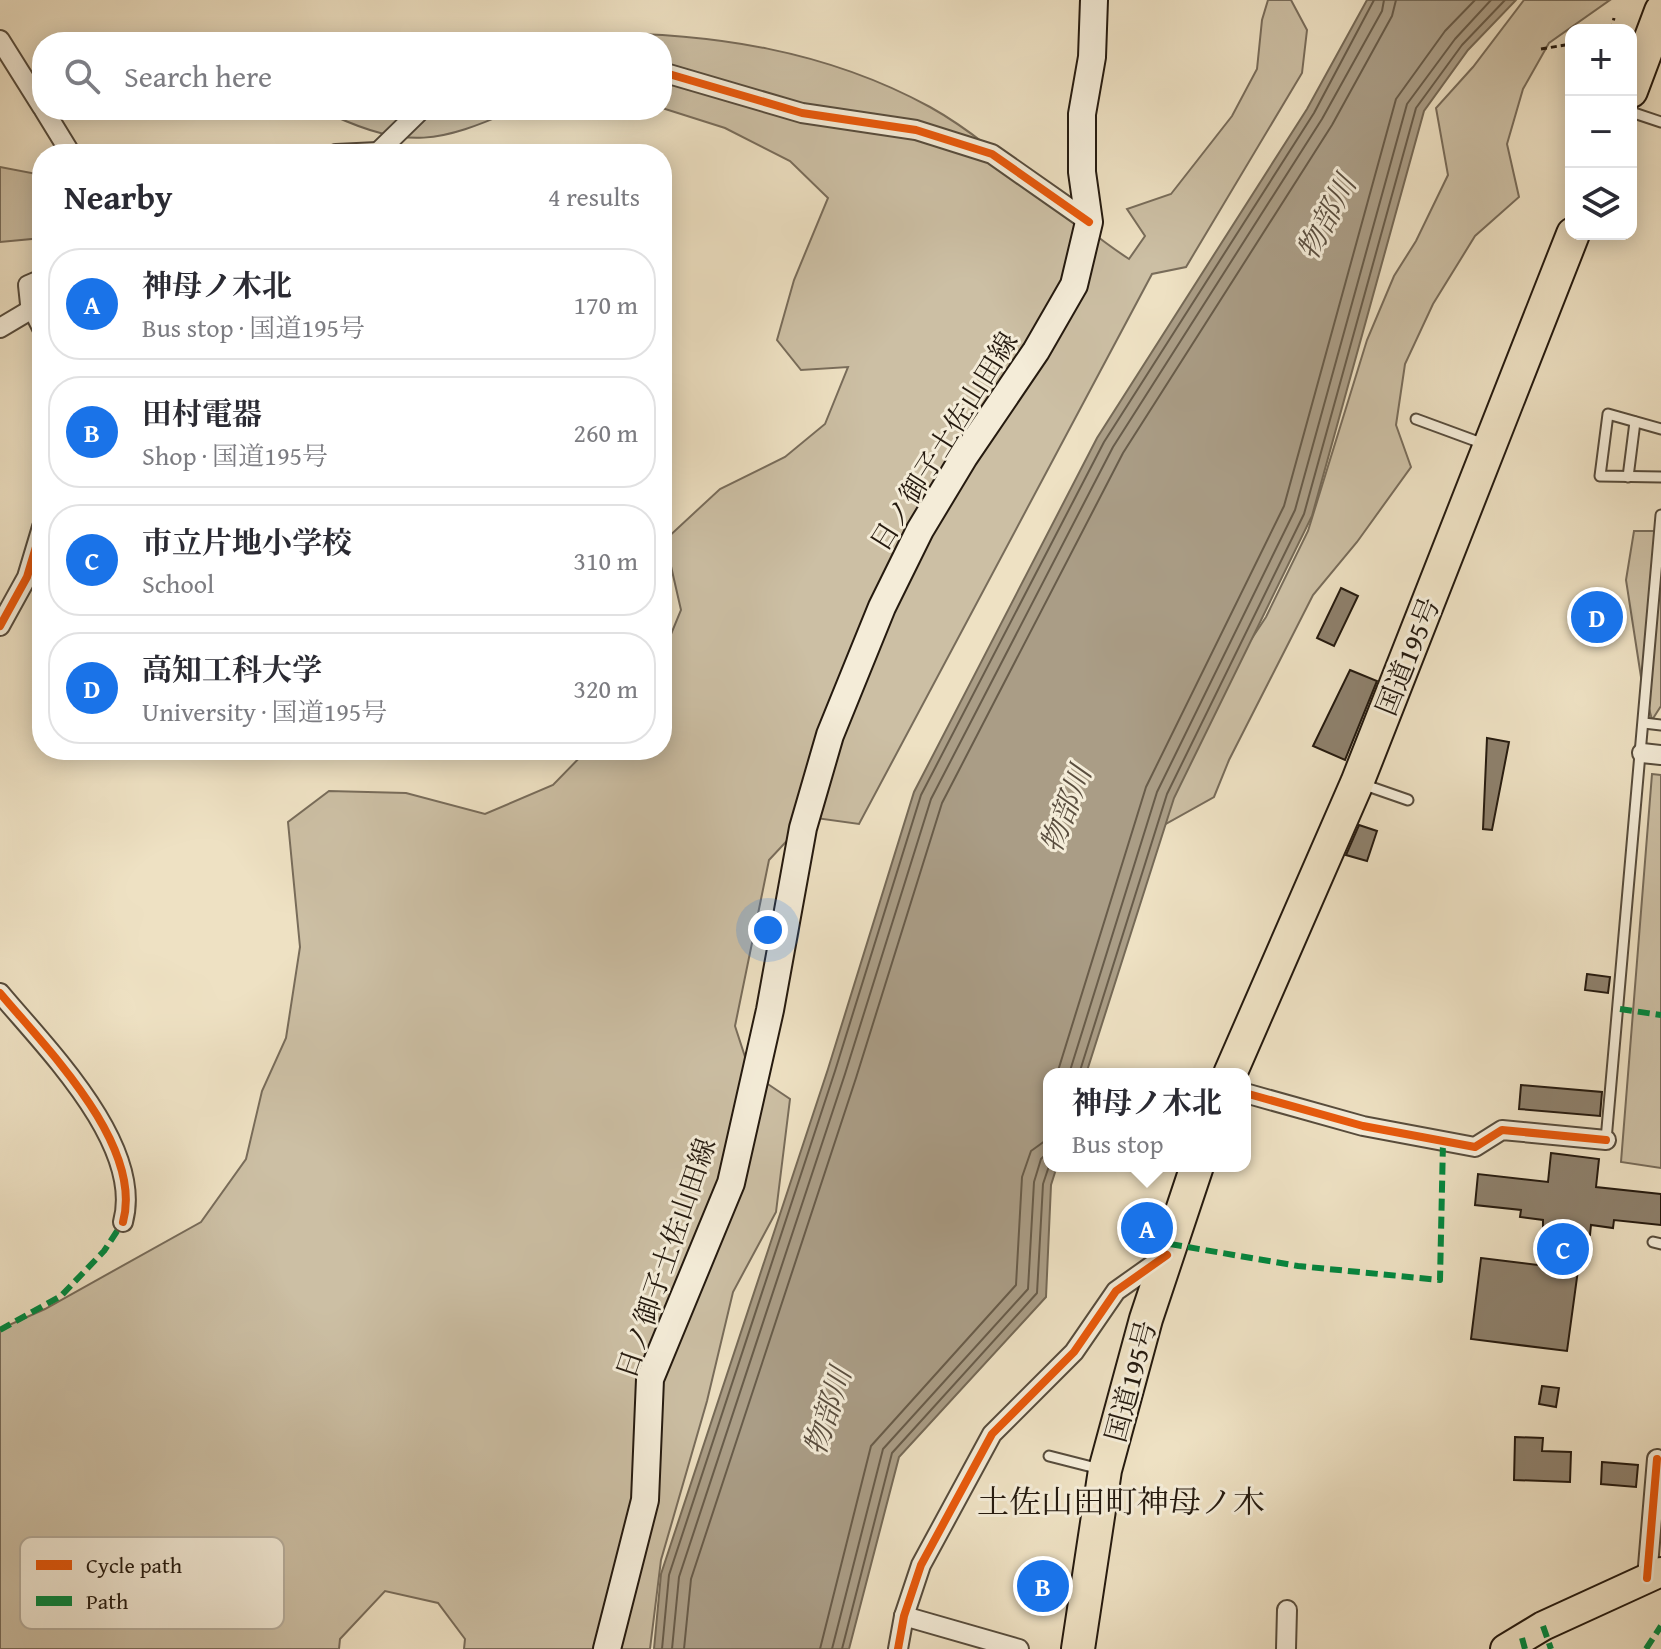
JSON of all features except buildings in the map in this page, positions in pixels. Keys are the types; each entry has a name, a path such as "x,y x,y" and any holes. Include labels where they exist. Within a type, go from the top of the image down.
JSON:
{"highway":[{"path":"1637,75 1661,11"},
{"name":"国道195号","path":"1233,1068 1357,783 1571,240"},
{"name":"国道195号","path":"1078,1649 1105,1470 1167,1255 1195,1172"}],"main road":[{"name":"日ノ御子土佐山田線","path":"607,1649 645,1500 650,1379 731,1183 770,1010 803,828 830,735 882,607 920,530 964,457 1036,351 1074,285 1089,222 1082,172 1082,114 1092,57 1094,0"},
{"path":"1505,1649 1543,1626 1654,1575"}],"street":[{"path":"0,40 32,91"},
{"path":"672,75 802,113 916,130 992,154 1089,222"},
{"path":"50,120 65,144"},
{"path":"386,144 411,120"},
{"path":"0,328 32,309 28,285 32,283"},
{"path":"0,626 27,577 32,560"},
{"path":"1642,753 1661,755"},
{"path":"0,993 65,1070 109,1139 125,1175 128,1203 123,1222"},
{"path":"1251,1095 1363,1126 1475,1147 1502,1130 1606,1140"},
{"path":"898,1649 904,1616 921,1565 992,1434 1074,1352 1116,1291 1167,1255"},
{"path":"1654,1575 1657,1459"},
{"path":"1286,1649 1287,1610"},
{"path":"904,1616 1019,1649"}],"lane":[{"path":"1637,114 1661,122"},
{"path":"1661,429 1608,414 1600,476 1661,477"},
{"path":"1416,419 1490,447"},
{"path":"1628,477 1635,422"},
{"path":"1606,1140 1661,515"},
{"path":"1644,723 1661,725"},
{"path":"1357,783 1408,800"},
{"path":"1049,1456 1105,1470"}],"path":[{"path":"1612,24 1614,18"},
{"path":"1541,49 1565,45"}],"shaded area":[{"path":"1268,0 1291,0 1307,30 1302,73 1186,267 1152,274 859,824 809,817 769,860 735,1026 750,1072 790,1099 776,1212 733,1292 707,1401 661,1560 650,1649 464,1649 465,1639 438,1603 385,1591 340,1639 339,1649 0,1649 0,1329 45,1309 201,1222 246,1159 262,1091 286,1038 300,947 288,822 329,791 406,793 485,814 553,785 577,760 672,760 672,632 681,610 672,571 672,534 720,489 785,457 825,424 848,367 801,370 777,340 794,280 828,198 790,161 725,128 672,111 672,36 767,49 850,71 891,87 930,107 981,141 1129,259 1145,236 1127,209 1171,194 1232,116 1257,69 1262,20"},
{"path":"1524,0 1610,0 1576,24 1565,24 1565,32 1549,43 1523,89 1507,144 1519,197 1475,236 1433,304 1405,364 1396,425 1411,467 1357,542 1313,595 1229,760 1214,797 1162,826 1172,775 1221,685 1266,617 1308,531 1367,340 1394,276 1416,241 1448,175 1436,108 1473,67"},
{"path":"344,120 490,120 424,138 403,137"},
{"path":"0,167 32,173 32,239 0,242"},
{"path":"1634,531 1661,531 1661,706 1652,720 1641,677 1626,580"},
{"path":"1652,774 1661,775 1661,1168 1621,1162"}],"water":[{"name":"物部川","path":"1367,0 1516,0 1468,50 1424,111 1312,516 1174,798 1088,1068 1043,1068 1043,1172 1055,1172 1051,1185 1046,1297 899,1457 849,1649 654,1649 661,1574 828,1069 914,792 1097,438 1307,109"}],"marked path":[{"path":"1620,1009 1661,1015"},
{"path":"1170,1244 1298,1266 1440,1280 1443,1142"},
{"path":"0,1330 61,1296 104,1251 123,1222"},
{"path":"1543,1626 1551,1649"},
{"path":"1646,1649 1661,1626"},
{"path":"1522,1638 1525,1649"}],"cycle path":[{"path":"672,75 802,113 916,130 992,154 1089,222"},
{"path":"0,626 27,577 32,560"},
{"path":"0,993 65,1069 105,1130 119,1161 126,1192 123,1222"},
{"path":"1251,1095 1363,1126 1475,1147 1502,1130 1606,1140"},
{"path":"898,1649 904,1616 921,1565 992,1434 1074,1352 1116,1291 1167,1255"},
{"path":"1647,1578 1657,1459"}],"place":[{"name":"高知工科大学","path":"1597,617"},
{"name":"神母ノ木北","path":"1147,1228"},
{"name":"市立片地小学校","path":"1563,1249"},
{"name":"田村電器","path":"1043,1586"}],"district":[{"name":"土佐山田町神母ノ木","path":"1121,1501"}]}
